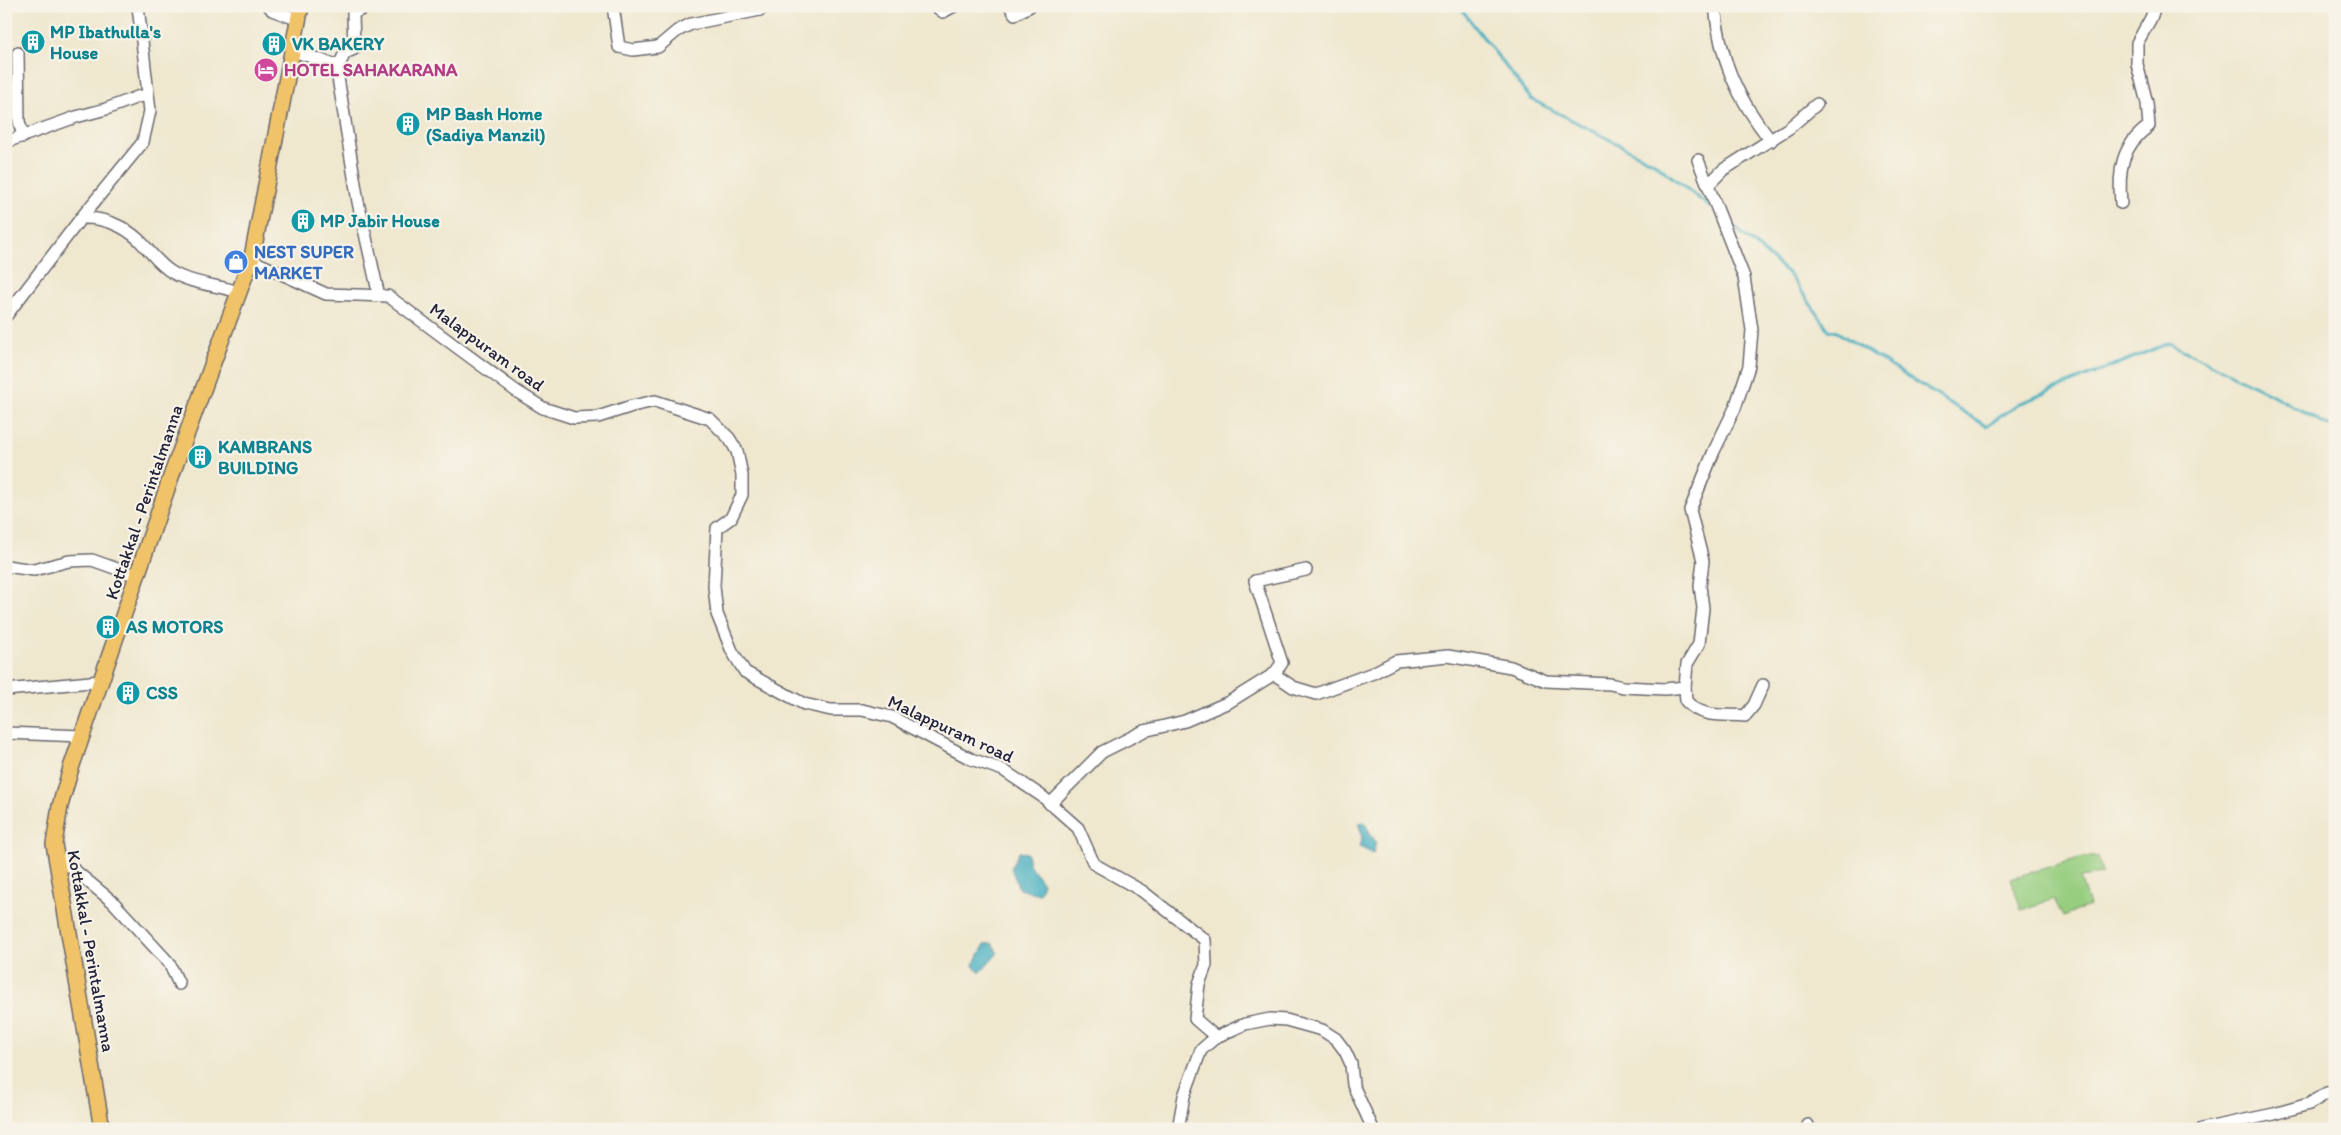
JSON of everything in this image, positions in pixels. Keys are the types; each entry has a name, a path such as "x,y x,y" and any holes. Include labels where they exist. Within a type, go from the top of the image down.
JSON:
{"main road":[{"name":"Kottakkal - Perintalmanna","path":"102,1129 54,844 60,806 100,681 251,260 300,13"}],"street":[{"path":"6,316 81,218 143,142 150,110 138,6"},
{"path":"269,6 272,10 300,13"},
{"path":"336,65 340,63 345,52 354,49 353,13 369,6"},
{"path":"612,6 619,47 633,50 658,47 678,31 691,24 760,10"},
{"path":"935,6 943,12 954,6"},
{"path":"1010,6 1015,14 1030,6"},
{"path":"1715,6 1717,23 1730,75 1748,112 1770,140"},
{"path":"2121,204 2121,172 2126,150 2136,135 2148,126 2147,103 2137,64 2137,43 2151,18 2155,6"},
{"path":"293,51 336,65"},
{"path":"18,52 19,121 23,137"},
{"path":"336,65 358,202 379,296"},
{"path":"6,142 140,96 148,97"},
{"path":"1708,184 1723,170 1770,140 1817,104"},
{"path":"1698,160 1744,277 1752,330 1749,366 1734,408 1714,450 1690,510 1703,561 1700,586 1704,608 1699,644 1687,664 1686,701 1693,710 1708,716 1745,716 1754,705 1763,685"},
{"path":"81,218 94,217 119,226 132,234 160,263 185,279 239,292"},
{"name":"Malappuram road","path":"251,260 326,294 388,296 516,391 543,408 574,418 598,418 632,406 655,401 710,419 729,438 737,451 742,475 742,495 731,518 717,528 714,586 717,614 732,651 745,672 804,704 831,710 862,710 892,717 971,759 1003,770 1050,804 1078,828 1094,864 1142,891 1205,940 1206,965 1200,984 1195,1019 1216,1037"},
{"path":"6,566 34,570 69,561 92,560 137,576"},
{"path":"1050,804 1102,752 1144,731 1185,720 1229,702 1274,674 1282,663 1255,581 1306,570"},
{"path":"1274,674 1293,687 1316,694 1374,673 1396,661 1448,656 1512,667 1546,681 1665,689 1685,687"},
{"path":"6,690 100,681"},
{"path":"6,733 82,736"},
{"path":"56,855 113,902 169,963 179,984"},
{"path":"1178,1129 1184,1096 1201,1050 1216,1037 1245,1024 1270,1019 1286,1020 1322,1030 1336,1039 1345,1051 1351,1064 1353,1085 1373,1129"},
{"path":"2202,1129 2274,1114 2309,1104 2327,1093 2335,1092"}],"green space":[{"path":"2083,857 2098,857 2102,874 2080,877 2089,906 2063,917 2054,899 2021,910 2011,878"}],"water":[{"path":"1364,822 1376,843 1373,854 1360,847 1362,839 1359,823"},
{"path":"1019,852 1027,853 1029,864 1043,883 1039,894 1019,889 1011,868"},
{"path":"992,943 998,953 980,973 973,966 985,944"}],"waterway":[{"path":"1459,6 1531,99 1653,162 1710,207"},
{"path":"1731,224 1789,274 1829,330 1837,332 1986,426 2021,403 2169,343 2267,392 2335,429"}],"place":[{"name":"MP Ibathulla's House","path":"33,42"},
{"name":"VK BAKERY","path":"274,44"},
{"name":"HOTEL SAHAKARANA","path":"266,70"},
{"name":"MP Bash Home (Sadiya Manzil)","path":"408,124"},
{"name":"MP Jabir House","path":"303,221"},
{"name":"NEST SUPER MARKET","path":"236,262"},
{"name":"KAMBRANS BUILDING","path":"200,457"},
{"name":"AS MOTORS","path":"108,627"},
{"name":"CSS","path":"128,693"}]}
